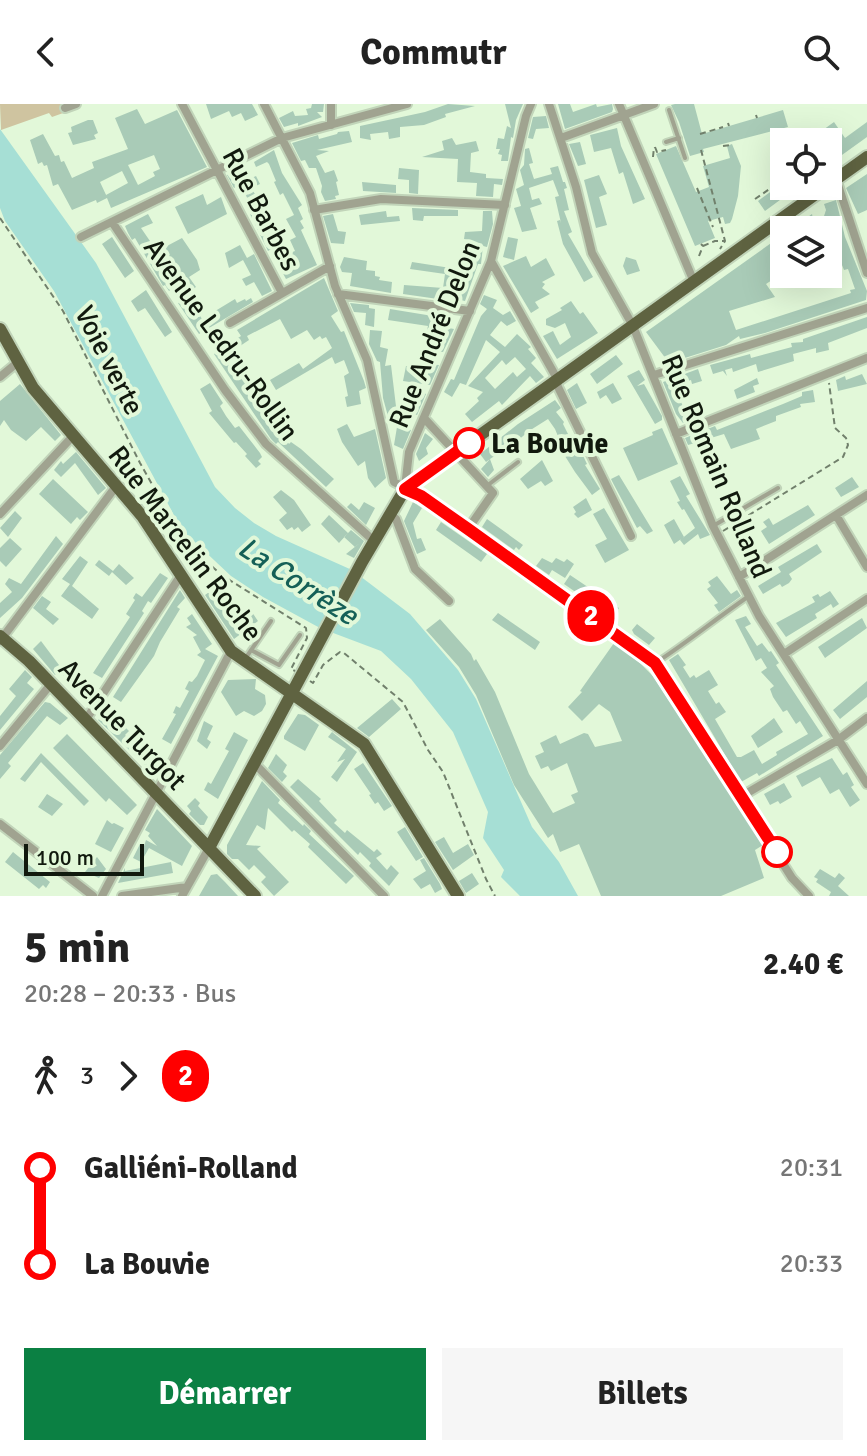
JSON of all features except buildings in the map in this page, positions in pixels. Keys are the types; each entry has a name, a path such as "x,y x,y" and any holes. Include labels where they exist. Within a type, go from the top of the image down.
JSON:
{"main road":[{"path":"842,175 867,157"},
{"path":"209,848 292,694 308,679 318,646 405,489 807,200"},
{"name":"Rue Marcelin Roche","path":"0,329 33,388 142,516 231,651 247,656 292,694 364,744 458,896"},
{"name":"Avenue Turgot","path":"1,638 51,684 255,896"}],"street":[{"path":"65,108 76,104"},
{"name":"Rue Barbes","path":"182,104 282,293"},
{"path":"264,104 307,185 338,294 367,360 391,476 405,489 421,496 655,663 792,878 809,896"},
{"path":"331,104 331,125"},
{"path":"81,237 282,138 407,104"},
{"name":"Rue André Delon","path":"405,489 409,452 491,261 531,104"},
{"name":"Rue Romain Rolland","path":"549,104 592,253 633,326 713,526 749,596 867,784"},
{"path":"619,104 694,262 694,282"},
{"path":"561,138 654,107"},
{"path":"314,210 381,199 505,205"},
{"path":"838,200 864,252 867,273"},
{"name":"Avenue Ledru-Rollin","path":"112,222 225,390 266,444 374,541"},
{"path":"491,261 556,381 631,536"},
{"path":"230,323 330,266"},
{"path":"338,294 470,311"},
{"path":"654,375 867,308"},
{"path":"676,434 867,358"},
{"path":"0,377 18,362"},
{"path":"424,418 490,490 468,529"},
{"path":"0,514 73,436"},
{"path":"387,457 393,464 408,467"},
{"path":"1,638 117,485"},
{"path":"739,577 867,495"},
{"path":"390,514 396,519 415,569 449,601"},
{"path":"836,515 867,567"},
{"path":"85,721 181,575"},
{"path":"784,654 867,599"},
{"path":"187,887 123,896 104,892 231,651"},
{"path":"0,746 51,684"},
{"path":"742,796 838,740 867,718"},
{"path":"254,763 384,896"},
{"path":"0,824 93,896"},
{"path":"182,896 209,848"}],"lane":[{"path":"669,110 685,158"},
{"path":"666,142 679,138"},
{"path":"490,490 518,462"},
{"path":"713,526 778,488"},
{"path":"655,663 697,637 704,627 749,596"},
{"path":"271,621 247,656 279,665 300,635"}],"path":[{"path":"699,133 723,127"},
{"path":"723,146 730,145"},
{"path":"647,158 654,147 657,152 666,150"},
{"path":"701,150 718,208 719,224 727,243"},
{"path":"697,188 712,227 719,224"},
{"path":"755,199 770,189"},
{"name":"Voie verte","path":"0,218 63,311 180,534 223,576 306,628 307,638 291,669 308,679"},
{"path":"694,262 702,245 715,241 727,243"},
{"path":"720,249 727,243"},
{"path":"718,535 843,457 848,445 846,438 835,428 828,374"},
{"path":"829,408 832,413"},
{"path":"830,436 835,428"},
{"path":"308,679 330,657 340,652 403,702 443,772 495,896"}],"shaded area":[{"path":"0,104 69,104 64,106 66,112 52,117 49,113 1,130"}],"water":[{"name":"La Corrèze","path":"0,129 96,263 215,487 254,523 352,570 410,614 458,670 476,699 532,827 559,862 578,896 520,896 501,877 504,870 483,838 488,812 453,732 411,679 381,651 320,628 263,597 231,576 182,530 54,291 5,221 0,208"}],"bus line":[{"name":"2","path":"469,443 405,489 421,496 655,663 777,852"}],"place":[{"name":"La Bouvie","path":"469,443"}]}
